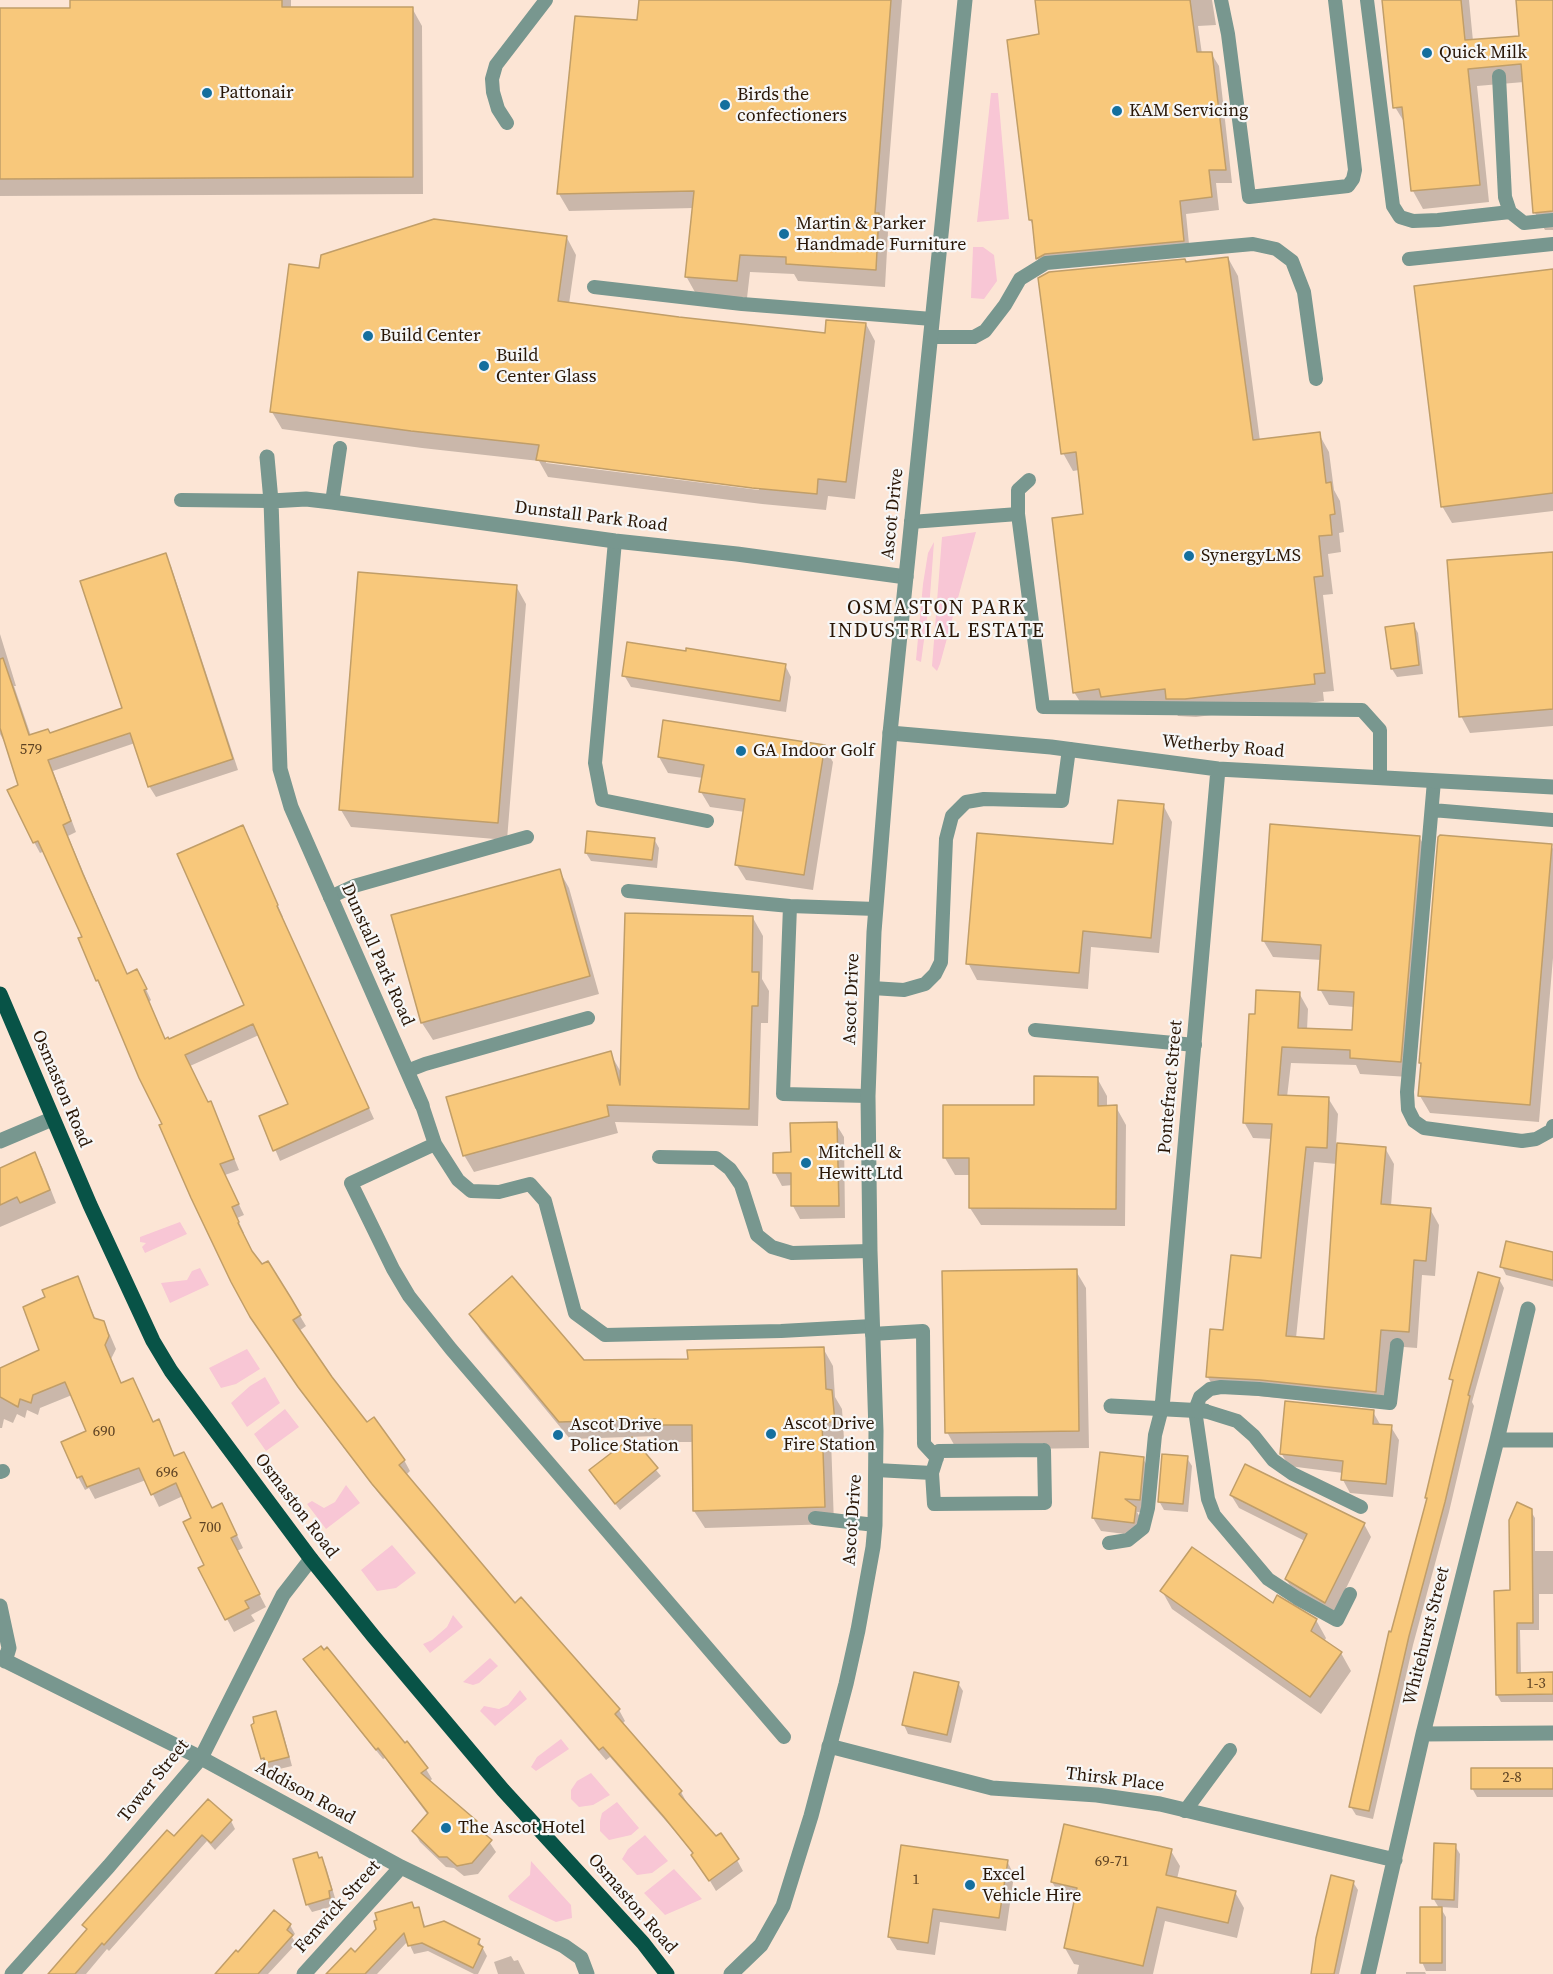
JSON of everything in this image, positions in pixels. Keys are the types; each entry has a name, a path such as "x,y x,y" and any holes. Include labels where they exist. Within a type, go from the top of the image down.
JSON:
{"main road":[{"name":"Osmaston Road","path":"0,994 52,1119 153,1341 171,1371 311,1559 503,1790 643,1943 667,1974"}],"street":[{"name":"Ascot Drive","path":"731,1974 761,1945 783,1906 811,1816 858,1630 875,1524 876,1470 868,1096 876,909 890,733 965,0"},
{"name":"Dunstall Park Road","path":"267,457 271,501 280,769 291,807 422,1105"},
{"name":"Dunstall Park Road","path":"271,501 306,499 332,502 615,541 906,577"},
{"name":"Wetherby Road","path":"890,733 1069,749 1218,769 1553,788"},
{"name":"Pontefract Street","path":"1162,1408 1218,769"},
{"path":"0,1141 52,1119"},
{"name":"Whitehurst Street","path":"1368,1974 1423,1734 1528,1309"},
{"path":"1111,1406 1200,1411"},
{"path":"1497,1440 1553,1440"},
{"name":"Tower Street","path":"12,1974 110,1866 201,1758 283,1595 311,1559"},
{"path":"0,1606 9,1648 3,1660"},
{"name":"Addison Road","path":"3,1660 201,1758 402,1867 564,1946 581,1958 586,1971"},
{"path":"1423,1734 1553,1733"},
{"name":"Thirsk Place","path":"829,1746 992,1788 1109,1797 1160,1804 1395,1860"},
{"name":"Fenwick Street","path":"304,1974 402,1867"}],"lane":[{"path":"507,123 498,109 493,92 492,79 496,65 546,0"},
{"path":"1221,0 1249,197 1348,186 1353,180 1355,170 1335,0"},
{"path":"1367,0 1393,207 1400,217 1413,221 1510,212"},
{"path":"1499,76 1505,197 1510,212 1524,223 1553,220"},
{"path":"931,337 974,337 985,331 1005,305 1020,279 1046,263 1253,244 1276,249 1292,261 1304,292 1316,378"},
{"path":"1409,259 1553,244"},
{"path":"594,287 742,304 932,319"},
{"path":"332,502 339,448"},
{"path":"1029,480 1018,490 1018,514 1043,707 1362,710 1380,730 1380,778"},
{"path":"181,501 271,501"},
{"path":"911,522 1018,514"},
{"path":"615,541 595,763 602,800 707,821"},
{"path":"872,988 904,990 925,984 935,974 941,962 946,839 952,816 966,802 975,800 1062,801 1069,749"},
{"path":"1434,781 1407,1092 1408,1109 1414,1121 1424,1128 1522,1141 1536,1139 1552,1130 1553,1126"},
{"path":"1432,810 1553,820"},
{"path":"330,897 354,886 527,837"},
{"path":"628,891 790,906 876,909"},
{"path":"790,906 783,1094 868,1096"},
{"path":"407,1071 588,1018"},
{"path":"1035,1030 1195,1045"},
{"path":"422,1105 435,1144 458,1180 471,1191 499,1191 530,1184 545,1202 575,1313 605,1335 924,1331 924,1444 937,1458"},
{"path":"435,1144 351,1183 393,1269 409,1296 451,1349 784,1737"},
{"path":"659,1157 716,1158 730,1169 741,1185 757,1235 772,1247 792,1253 870,1251"},
{"path":"1350,1594 1337,1620 1297,1598 1268,1578 1214,1515 1208,1499 1200,1397 1210,1389 1221,1387 1390,1403 1397,1345"},
{"path":"1109,1543 1128,1540 1143,1528 1148,1508 1155,1435 1162,1408"},
{"path":"1200,1411 1237,1420 1254,1436 1273,1460 1293,1474 1360,1508"},
{"path":"1044,1450 1046,1503 934,1504 932,1473 939,1451 1044,1450"},
{"path":"876,1470 932,1473"},
{"path":"815,1518 875,1524"},
{"path":"1185,1811 1230,1750"}],"shaded area":[{"path":"991,93 998,93 1009,219 977,222"},
{"path":"973,247 983,247 994,255 997,281 984,299 971,298"},
{"path":"976,532 937,671 932,666 942,537"},
{"path":"934,542 930,596 921,662 916,660 923,584 928,553"},
{"path":"180,1222 187,1234 145,1253 142,1247 146,1243 140,1242 140,1237"},
{"path":"200,1268 209,1285 170,1303 161,1283 187,1280 192,1271"},
{"path":"247,1349 260,1369 236,1384 221,1388 209,1368"},
{"path":"265,1377 280,1403 247,1427 231,1403 250,1386"},
{"path":"285,1409 299,1427 266,1451 254,1434"},
{"path":"346,1485 360,1503 326,1529 307,1504 312,1501 324,1508 335,1502"},
{"path":"392,1545 416,1573 396,1588 377,1591 361,1570"},
{"path":"453,1615 463,1627 430,1653 423,1644 432,1640 447,1627"},
{"path":"490,1658 498,1666 479,1683 473,1685 463,1682"},
{"path":"520,1690 527,1699 495,1726 480,1711 484,1706 499,1709 508,1705"},
{"path":"561,1739 569,1749 536,1771 531,1767 537,1757"},
{"path":"591,1773 610,1795 593,1805 579,1807 571,1799 571,1790 577,1781"},
{"path":"617,1802 639,1828 631,1835 609,1840 600,1831 600,1821 602,1813"},
{"path":"645,1835 668,1861 652,1873 637,1875 622,1859 628,1849"},
{"path":"531,1861 571,1905 572,1918 556,1922 510,1900 508,1896 530,1875"},
{"path":"674,1869 702,1899 665,1915 644,1893"}],"building":[{"name":"Pattonair","path":"70,0 282,0 282,7 413,7 413,177 0,179 0,8 70,8"},
{"name":"Birds the confectioners","path":"639,0 891,0 875,213 879,213 876,270 786,264 786,257 740,255 737,281 685,277 694,191 557,194 575,16 637,20"},
{"name":"KAM Servicing","path":"1035,0 1190,0 1197,52 1212,52 1226,170 1209,170 1212,197 1180,201 1184,241 1045,254 1036,259 1032,220 1029,220 1007,40 1039,34"},
{"name":"Quick Milk","path":"1382,0 1461,0 1465,40 1519,36 1516,0 1553,0 1553,211 1533,213 1521,64 1468,69 1480,185 1411,191 1402,107 1393,108"},
{"path":"434,219 567,236 558,301 825,333 826,320 866,323 846,482 818,479 817,494 752,488 536,460 539,445 270,412 289,264 319,268 321,255"},
{"name":"SynergyLMS","path":"1228,257 1253,440 1320,432 1326,483 1331,482 1335,514 1330,515 1332,535 1319,536 1323,576 1314,577 1325,673 1314,674 1315,684 1185,699 1166,699 1165,689 1101,697 1099,689 1073,693 1052,518 1083,514 1076,452 1061,454 1038,278 1049,272"},
{"path":"1553,269 1553,493 1441,507 1414,286"},
{"path":"1553,552 1553,709 1459,717 1447,560"},
{"path":"166,553 233,759 148,787 130,733 48,760 71,821 63,825 83,874 127,974 137,969 147,989 144,990 165,1039 168,1037 169,1039 244,1005 177,854 243,825 277,906 369,1108 273,1151 259,1116 288,1104 253,1024 185,1055 208,1102 211,1101 234,1159 220,1164 239,1204 232,1207 238,1223 252,1251 262,1264 268,1261 301,1315 293,1320 332,1377 367,1422 374,1417 405,1460 399,1465 515,1603 521,1597 620,1709 615,1714 682,1791 679,1794 716,1836 721,1833 739,1859 709,1881 691,1855 693,1853 664,1817 603,1747 599,1750 372,1484 298,1387 250,1317 191,1198 159,1125 162,1124 139,1078 78,938 82,937 38,841 33,843 7,790 18,785 0,728 0,659 3,658 29,735 48,729 50,733 122,708 80,581"},
{"path":"358,572 517,585 498,823 339,810"},
{"path":"1414,623 1419,665 1391,669 1385,627"},
{"path":"627,642 686,651 686,648 786,664 780,701 622,676"},
{"path":"663,720 825,745 804,875 735,865 745,799 699,792 704,765 658,757"},
{"path":"1118,800 1164,804 1151,938 1083,931 1079,973 966,964 977,833 1113,844"},
{"path":"1270,824 1420,836 1401,1062 1350,1058 1350,1050 1282,1047 1278,1095 1329,1097 1327,1148 1306,1147 1286,1336 1324,1339 1337,1143 1386,1147 1381,1204 1431,1208 1426,1261 1414,1260 1409,1332 1381,1330 1376,1392 1206,1377 1210,1329 1223,1330 1231,1255 1261,1258 1272,1124 1243,1123 1249,1014 1255,1014 1256,990 1300,992 1298,1028 1352,1030 1354,992 1318,990 1321,945 1262,941"},
{"path":"587,831 655,838 652,860 585,853"},
{"path":"1440,835 1552,844 1530,1105 1418,1096 1438,837"},
{"path":"560,869 590,976 421,1023 391,915"},
{"path":"625,913 753,916 752,972 759,972 758,1006 752,1006 749,1109 607,1105 609,1116 463,1156 446,1097 611,1051 620,1085"},
{"path":"1034,1076 1098,1077 1098,1106 1117,1105 1116,1209 969,1208 969,1158 943,1158 943,1105 1034,1105"},
{"name":"Mitchell & Hewitt Ltd","path":"837,1122 839,1206 791,1206 791,1173 773,1173 773,1153 791,1152 790,1123"},
{"path":"35,1152 50,1190 20,1203 17,1197 0,1205 0,1168"},
{"path":"1506,1241 1553,1252 1553,1280 1500,1267"},
{"path":"1077,1269 1079,1431 945,1433 942,1271"},
{"path":"1478,1272 1500,1278 1468,1395 1470,1396 1445,1502 1409,1636 1369,1811 1349,1807 1389,1631 1391,1632 1427,1498 1425,1498 1453,1380 1449,1379"},
{"path":"78,1276 94,1318 104,1321 109,1336 105,1345 121,1383 133,1378 153,1422 159,1419 174,1456 184,1452 212,1508 222,1503 237,1535 231,1538 260,1594 245,1601 249,1608 225,1620 198,1568 204,1565 183,1522 191,1518 176,1483 151,1495 139,1468 87,1487 82,1476 77,1478 61,1442 86,1431 65,1382 33,1395 31,1403 20,1399 18,1407 0,1397 0,1368 39,1350 23,1307 45,1297 42,1290"},
{"path":"512,1276 584,1360 688,1359 687,1350 824,1347 826,1389 832,1390 835,1422 822,1422 825,1507 693,1511 692,1425 648,1425 656,1419 559,1422 469,1314"},
{"path":"1285,1401 1374,1410 1373,1424 1392,1425 1386,1484 1341,1480 1343,1461 1280,1454"},
{"path":"632,1437 658,1468 615,1504 589,1470"},
{"path":"1100,1452 1144,1457 1140,1500 1125,1499 1136,1507 1134,1523 1092,1518"},
{"path":"1162,1454 1188,1456 1183,1504 1158,1502"},
{"path":"1245,1464 1365,1523 1325,1603 1285,1579 1307,1534 1230,1495"},
{"path":"1517,1502 1532,1509 1533,1623 1517,1623 1517,1673 1553,1672 1553,1694 1496,1695 1494,1591 1510,1590 1509,1520"},
{"path":"1192,1547 1273,1603 1277,1595 1317,1619 1311,1631 1342,1652 1310,1697 1160,1591"},
{"path":"321,1646 324,1650 327,1647 405,1743 407,1741 428,1768 421,1773 477,1821 474,1825 492,1840 472,1863 457,1866 447,1857 439,1857 412,1831 428,1813 378,1748 376,1750 303,1659"},
{"path":"914,1672 959,1682 947,1735 902,1725"},
{"path":"276,1711 289,1757 265,1763 264,1758 261,1759 251,1725 254,1723 253,1717"},
{"path":"1471,1768 1553,1768 1553,1789 1471,1789"},
{"path":"208,1799 232,1820 211,1843 202,1835 104,1945 102,1943 75,1974 48,1974 87,1929 82,1925 167,1830 174,1836"},
{"path":"1064,1824 1172,1849 1166,1875 1236,1891 1228,1923 1157,1907 1143,1966 1064,1948 1077,1888 1051,1882"},
{"path":"1434,1843 1456,1844 1454,1900 1432,1899"},
{"path":"901,1845 1008,1860 999,1918 933,1909 928,1943 888,1937"},
{"path":"317,1852 319,1858 322,1857 332,1890 329,1891 330,1898 306,1905 293,1859"},
{"path":"1331,1875 1354,1881 1334,1974 1311,1974 1316,1938"},
{"path":"412,1902 414,1908 419,1907 424,1927 444,1921 480,1939 478,1944 483,1947 473,1968 422,1943 408,1946 404,1933 365,1974 326,1974 351,1948 355,1952 376,1929 375,1913"},
{"path":"1420,1907 1442,1907 1442,1963 1420,1963"},
{"path":"274,1910 291,1924 287,1930 293,1935 258,1974 215,1974 236,1950 238,1952"}],"place":[{"name":"Quick Milk","path":"1427,53"},
{"name":"Pattonair","path":"207,93"},
{"name":"Birds the confectioners","path":"725,105"},
{"name":"KAM Servicing","path":"1117,111"},
{"name":"Martin & Parker Handmade Furniture","path":"784,234"},
{"name":"Build Center","path":"368,336"},
{"name":"Build Center Glass","path":"484,366"},
{"name":"SynergyLMS","path":"1189,556"},
{"name":"GA Indoor Golf","path":"741,751"},
{"name":"Mitchell & Hewitt Ltd","path":"806,1163"},
{"name":"Ascot Drive Fire Station","path":"771,1434"},
{"name":"Ascot Drive Police Station","path":"558,1435"},
{"name":"The Ascot Hotel","path":"446,1828"},
{"name":"Excel Vehicle Hire","path":"970,1885"}],"district":[{"name":"OSMASTON PARK INDUSTRIAL ESTATE","path":"937,620"}]}
